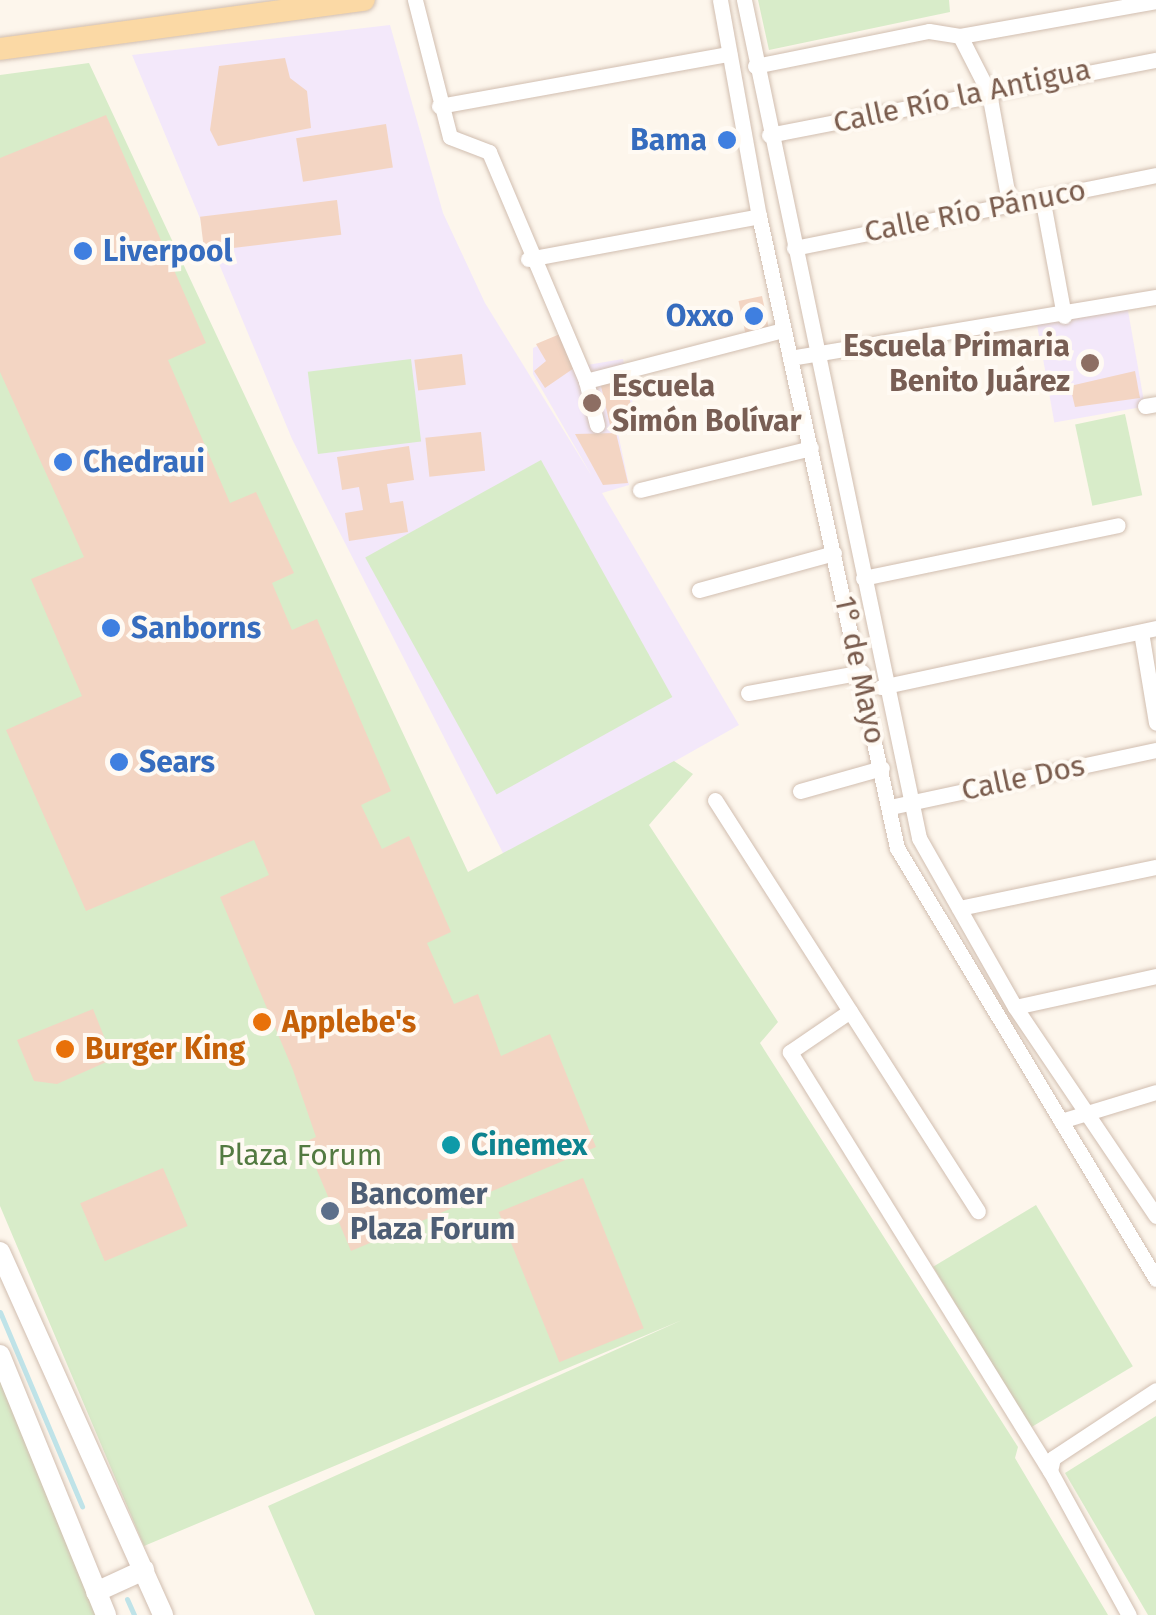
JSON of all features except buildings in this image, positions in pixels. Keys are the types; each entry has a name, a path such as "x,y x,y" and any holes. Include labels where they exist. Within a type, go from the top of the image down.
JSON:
{"main road":[{"path":"0,48 364,0"}],"street":[{"path":"415,0 439,106 454,142 481,148 586,385 596,425"},
{"name":"1° de Mayo","path":"720,0 759,216 898,848 1156,1279"},
{"name":"1° de Mayo","path":"744,0 768,135 920,838 1015,1006 1156,1214"},
{"path":"755,66 929,32 960,36 1156,0"},
{"path":"960,36 988,92 1009,202"},
{"path":"439,106 729,54"},
{"name":"Calle Río la Antigua","path":"768,135 1156,60"},
{"name":"Calle Río Pánuco","path":"794,248 1156,175"},
{"path":"1042,197 1064,316"},
{"path":"528,259 759,216"},
{"path":"790,358 1064,316 1156,297"},
{"path":"586,385 784,330"},
{"path":"640,490 811,448"},
{"path":"864,578 1118,525"},
{"path":"698,590 834,553"},
{"path":"866,690 1148,630 1156,722"},
{"path":"748,693 862,672"},
{"name":"Calle Dos","path":"890,807 1156,750"},
{"path":"800,791 882,768"},
{"path":"715,800 978,1211"},
{"path":"959,908 1156,867"},
{"path":"1015,1006 1156,976"},
{"path":"850,1011 790,1052 1050,1471 1129,1615"},
{"path":"1060,1121 1085,1108 1156,1092"},
{"path":"0,1252 164,1615"},
{"path":"0,1355 106,1615"},
{"path":"1050,1471 1053,1458 1156,1390"},
{"path":"96,1592 144,1570"}],"shaded area":[{"path":"390,25 443,213 485,303 593,478 533,374 533,348 570,331 587,365 623,359 639,431 618,433 629,485 602,493 739,725 505,857 292,439 132,55"},
{"name":"Escuela Primaria Benito Juárez","path":"1127,305 1145,406 1054,422 1036,321"}],"green space":[{"path":"758,0 949,0 950,12 769,50"},
{"name":"Plaza Forum","path":"89,63 468,872 674,761 693,774 649,825 778,1022 760,1043 1018,1447 1015,1458 1108,1615 315,1615 268,1506 682,1320 144,1546 0,1206 0,75"},
{"path":"411,359 421,441 318,454 308,372"},
{"path":"1125,414 1142,495 1092,506 1075,425"},
{"path":"541,460 672,697 497,794 365,557"},
{"path":"1036,1205 1133,1366 1030,1428 933,1267"},
{"path":"0,1355 105,1615 0,1615"},
{"path":"1156,1416 1156,1615 1148,1615 1065,1473"}],"waterway":[{"path":"0,1312 82,1506"},
{"path":"127,1599 134,1615"}],"place":[{"name":"Bama","path":"727,140"},
{"name":"Liverpool","path":"83,251"},
{"name":"Oxxo","path":"754,316"},
{"name":"Escuela Primaria Benito Juárez","path":"1090,363"},
{"name":"Escuela Simón Bolívar","path":"592,403"},
{"name":"Chedraui","path":"63,462"},
{"name":"Sanborns","path":"111,628"},
{"name":"Sears","path":"119,762"},
{"name":"Applebe's","path":"262,1022"},
{"name":"Burger King","path":"65,1049"},
{"name":"Cinemex","path":"451,1145"},
{"name":"Bancomer Plaza Forum","path":"330,1211"}]}
